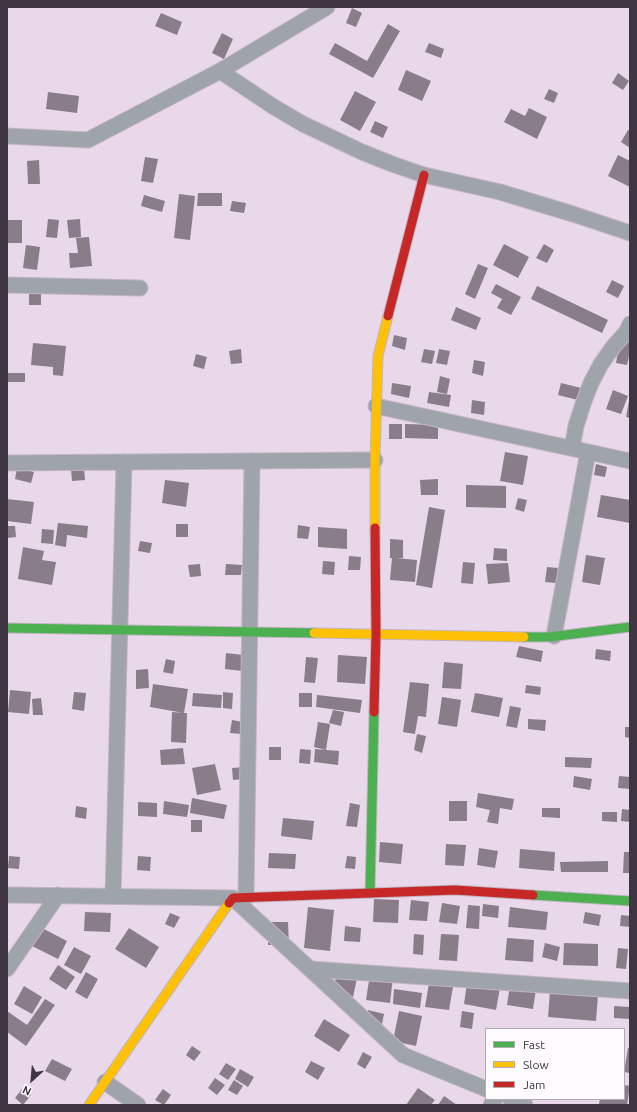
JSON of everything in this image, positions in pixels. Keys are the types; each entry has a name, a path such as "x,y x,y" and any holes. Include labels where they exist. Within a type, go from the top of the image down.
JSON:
{"street":[{"path":"7,136 88,140 220,71 327,7"},
{"path":"220,71 274,107 308,127 392,164 424,175 500,192 573,214 630,234"},
{"path":"370,893 376,634 375,460 378,356 424,175"},
{"path":"7,285 140,288"},
{"path":"572,448 576,426 591,383 601,364 627,331 630,324"},
{"path":"376,406 630,461"},
{"path":"554,636 588,452"},
{"path":"7,463 375,460"},
{"path":"89,1105 240,897 249,631 252,461"},
{"path":"113,896 124,462"},
{"path":"7,628 554,636 630,627"},
{"path":"7,895 240,897 455,890 630,901"},
{"path":"7,969 58,895"},
{"path":"240,897 310,969 403,1055 485,1089"},
{"path":"310,969 630,991"},
{"path":"105,1082 138,1105"},
{"path":"512,1100 525,1105"}],"building":[{"path":"352,8 362,13 356,27 346,23"},
{"path":"161,13 182,22 177,35 155,26"},
{"path":"388,24 400,31 373,78 329,54 335,43 367,61"},
{"path":"222,33 233,39 224,59 212,53"},
{"path":"429,43 444,49 441,58 425,52"},
{"path":"406,70 431,81 422,101 398,90"},
{"path":"618,73 629,81 623,90 612,83"},
{"path":"549,89 558,93 554,103 544,99"},
{"path":"355,91 376,102 360,131 340,120"},
{"path":"48,92 79,96 77,113 46,109"},
{"path":"529,108 547,117 537,139 504,122 511,109 525,116"},
{"path":"375,121 388,127 383,138 370,132"},
{"path":"628,130 630,131 630,148 621,142"},
{"path":"618,155 630,161 630,187 608,176"},
{"path":"145,157 158,159 153,183 141,181"},
{"path":"39,160 40,184 28,184 27,161"},
{"path":"198,193 222,193 222,206 197,206"},
{"path":"179,194 195,196 190,240 174,238"},
{"path":"144,195 165,201 162,212 141,206"},
{"path":"232,201 246,203 244,213 230,211"},
{"path":"48,219 59,220 57,238 46,237"},
{"path":"80,219 81,237 69,238 67,220"},
{"path":"7,220 22,220 22,243 7,243"},
{"path":"89,237 92,266 70,268 69,253 78,253 76,238"},
{"path":"504,244 529,257 518,278 493,265"},
{"path":"544,244 554,250 547,263 536,258"},
{"path":"26,245 40,247 37,270 23,268"},
{"path":"478,264 488,268 475,299 465,294"},
{"path":"612,280 624,286 618,298 606,292"},
{"path":"496,284 521,297 511,315 497,308 502,299 491,293"},
{"path":"537,286 608,320 602,333 531,299"},
{"path":"29,290 41,290 41,305 29,305"},
{"path":"456,307 481,318 476,330 451,320"},
{"path":"394,335 407,338 405,350 392,346"},
{"path":"620,340 630,342 630,352 627,365 616,363"},
{"path":"33,343 66,346 63,376 53,375 53,367 31,365"},
{"path":"241,349 242,363 231,364 229,351"},
{"path":"424,349 435,351 432,364 421,362"},
{"path":"439,349 450,351 447,365 436,363"},
{"path":"196,354 207,357 204,369 193,366"},
{"path":"474,360 485,362 483,376 472,373"},
{"path":"8,373 25,373 25,382 8,382"},
{"path":"440,376 450,379 447,394 437,392"},
{"path":"392,383 411,386 409,398 391,394"},
{"path":"561,383 581,388 578,400 558,395"},
{"path":"613,390 628,396 621,414 606,409"},
{"path":"429,392 451,395 449,407 427,403"},
{"path":"472,400 485,402 484,415 471,413"},
{"path":"630,401 630,418 626,417"},
{"path":"389,424 402,424 402,439 389,439"},
{"path":"405,424 438,425 438,439 405,438"},
{"path":"505,452 528,456 523,485 500,481"},
{"path":"596,464 607,467 605,477 594,475"},
{"path":"17,468 34,472 31,483 15,479"},
{"path":"84,468 85,480 72,481 71,469"},
{"path":"438,479 438,495 421,495 420,480"},
{"path":"165,480 189,483 186,507 162,503"},
{"path":"466,485 506,486 506,508 466,507"},
{"path":"601,495 630,500 630,523 597,517"},
{"path":"518,498 527,500 524,512 515,509"},
{"path":"7,499 34,502 31,524 7,521"},
{"path":"429,507 445,510 432,588 416,585"},
{"path":"58,523 88,526 87,538 67,535 66,547 55,545"},
{"path":"176,524 188,524 188,537 176,537"},
{"path":"298,525 310,527 308,539 297,538"},
{"path":"7,526 15,526 16,537 7,538"},
{"path":"318,527 347,529 347,549 318,547"},
{"path":"42,529 54,530 53,544 41,543"},
{"path":"390,539 403,540 403,558 396,558 417,560 415,582 390,580 392,558 390,558"},
{"path":"140,541 152,543 150,553 138,551"},
{"path":"23,547 44,551 42,560 56,562 52,585 18,579"},
{"path":"494,548 507,549 507,561 493,560"},
{"path":"586,555 605,558 600,585 582,582"},
{"path":"349,556 361,557 360,570 348,570"},
{"path":"323,561 335,562 334,575 322,574"},
{"path":"463,562 475,563 473,584 461,583"},
{"path":"508,563 510,582 488,584 486,564"},
{"path":"200,564 201,576 190,577 188,565"},
{"path":"226,564 242,565 241,575 225,575"},
{"path":"547,567 558,568 556,583 545,582"},
{"path":"519,646 543,651 541,662 516,657"},
{"path":"596,649 611,651 610,661 595,659"},
{"path":"226,653 243,655 242,671 225,669"},
{"path":"338,655 367,657 365,684 337,682"},
{"path":"306,657 318,658 315,683 304,682"},
{"path":"166,659 175,661 173,674 163,672"},
{"path":"444,662 463,664 461,689 442,688"},
{"path":"148,669 149,688 136,689 136,670"},
{"path":"410,682 429,684 426,717 418,716 415,734 403,732"},
{"path":"153,684 188,689 184,713 150,707"},
{"path":"526,685 541,687 540,695 525,693"},
{"path":"10,690 31,692 29,714 8,712"},
{"path":"74,692 86,693 84,711 72,709"},
{"path":"223,692 233,693 232,709 223,708"},
{"path":"193,693 222,695 221,708 192,706"},
{"path":"299,693 312,693 312,707 299,707"},
{"path":"475,693 503,698 499,717 471,712"},
{"path":"317,695 362,700 360,713 316,707"},
{"path":"442,697 461,700 457,727 438,724"},
{"path":"41,698 43,715 33,715 32,699"},
{"path":"510,706 521,708 517,728 506,726"},
{"path":"333,710 344,712 341,726 329,723"},
{"path":"172,712 187,713 186,743 171,742"},
{"path":"528,719 546,720 545,731 528,729"},
{"path":"232,720 243,722 241,734 230,733"},
{"path":"318,722 330,724 326,750 314,747"},
{"path":"625,727 630,727 630,738 625,737"},
{"path":"417,734 426,736 422,753 414,750"},
{"path":"269,747 281,747 281,760 269,760"},
{"path":"183,748 185,764 161,765 160,750"},
{"path":"300,749 311,750 310,764 299,763"},
{"path":"315,749 339,751 338,765 314,762"},
{"path":"565,757 592,758 591,768 565,767"},
{"path":"215,764 221,790 197,795 192,768"},
{"path":"244,767 244,779 233,780 232,768"},
{"path":"574,776 592,779 590,790 573,787"},
{"path":"619,776 630,777 630,789 618,788"},
{"path":"478,793 514,799 512,810 500,808 498,824 487,822 490,810 476,807"},
{"path":"192,798 227,805 224,819 190,813"},
{"path":"164,801 189,805 187,817 163,814"},
{"path":"449,801 467,801 467,821 449,821"},
{"path":"138,802 157,803 157,817 138,816"},
{"path":"350,803 360,805 357,827 346,826"},
{"path":"76,806 87,808 86,819 75,817"},
{"path":"542,808 560,808 560,818 542,817"},
{"path":"622,809 630,810 630,822 621,821"},
{"path":"602,812 617,812 617,822 602,821"},
{"path":"283,818 314,821 312,840 281,836"},
{"path":"191,820 202,820 202,832 191,832"},
{"path":"380,842 403,844 401,864 379,862"},
{"path":"446,844 466,845 464,866 445,865"},
{"path":"479,848 498,851 495,868 477,865"},
{"path":"520,849 555,852 554,871 519,868"},
{"path":"624,852 630,852 630,873 623,873"},
{"path":"269,853 296,854 295,869 268,868"},
{"path":"9,856 20,857 19,869 8,868"},
{"path":"138,856 151,857 150,871 137,870"},
{"path":"347,856 356,857 355,869 345,868"},
{"path":"608,861 608,872 561,872 560,862"},
{"path":"374,899 399,900 398,923 373,922"},
{"path":"411,900 429,902 427,921 409,920"},
{"path":"442,903 460,906 457,924 439,922"},
{"path":"483,904 499,906 498,918 482,916"},
{"path":"468,905 480,906 479,929 466,928"},
{"path":"308,907 334,910 330,951 304,948"},
{"path":"510,907 548,912 546,930 508,927"},
{"path":"85,912 111,913 110,932 84,931"},
{"path":"585,912 601,915 599,926 583,923"},
{"path":"170,913 180,917 174,928 165,924"},
{"path":"621,915 630,916 630,927 620,926"},
{"path":"268,922 288,922 289,945 268,945"},
{"path":"345,926 361,928 360,942 344,941"},
{"path":"42,928 67,941 58,959 32,946"},
{"path":"129,928 159,947 146,968 115,949"},
{"path":"414,934 424,935 423,955 413,954"},
{"path":"441,934 459,935 457,961 439,960"},
{"path":"507,938 534,940 533,962 505,960"},
{"path":"545,943 560,947 557,961 542,957"},
{"path":"564,943 598,944 598,966 563,965"},
{"path":"74,947 91,956 81,974 64,965"},
{"path":"618,948 628,949 626,969 616,968"},
{"path":"58,965 75,977 66,990 49,979"},
{"path":"337,970 358,974 353,997 333,994"},
{"path":"86,972 98,979 87,999 75,992"},
{"path":"370,974 393,977 390,1003 366,1000"},
{"path":"430,977 454,981 449,1010 425,1007"},
{"path":"501,982 496,1010 464,1004 467,983"},
{"path":"510,985 536,989 533,1009 507,1005"},
{"path":"24,986 42,997 32,1014 14,1004"},
{"path":"394,989 422,993 420,1008 393,1004"},
{"path":"550,991 598,995 596,1021 548,1017"},
{"path":"45,999 55,1005 26,1046 7,1032 7,1011 27,1025"},
{"path":"614,1006 630,1007 630,1019 614,1018"},
{"path":"368,1010 384,1014 382,1024 366,1019"},
{"path":"399,1011 422,1016 416,1046 393,1041"},
{"path":"462,1011 474,1013 472,1029 460,1027"},
{"path":"324,1019 350,1035 339,1052 314,1036"},
{"path":"192,1046 201,1052 194,1061 186,1055"},
{"path":"628,1048 630,1048 630,1073 625,1072"},
{"path":"363,1052 372,1057 365,1069 357,1064"},
{"path":"52,1059 72,1069 65,1081 45,1071"},
{"path":"311,1061 325,1068 318,1080 305,1072"},
{"path":"226,1063 236,1069 228,1080 219,1074"},
{"path":"240,1069 254,1077 248,1087 235,1079"},
{"path":"215,1078 225,1085 217,1095 208,1088"},
{"path":"234,1080 243,1086 237,1095 228,1090"},
{"path":"625,1085 630,1086 627,1105 599,1104 600,1100 625,1100"},
{"path":"418,1088 435,1100 431,1105 406,1105"},
{"path":"22,1089 31,1095 23,1105 15,1098"},
{"path":"163,1089 171,1095 164,1105 155,1100"},
{"path":"444,1096 457,1105 438,1105"}],"traffic: fast":[{"path":"524,637 549,637 630,627"},
{"path":"7,628 314,633"},
{"path":"370,893 374,712"},
{"path":"533,895 630,901"}],"traffic: slow":[{"path":"375,528 378,356 388,316"},
{"path":"314,633 524,637"},
{"path":"89,1105 229,903"}],"traffic: jam":[{"path":"388,316 424,175"},
{"path":"374,712 376,634 375,528"},
{"path":"229,903 233,898 455,890 533,895"}]}
